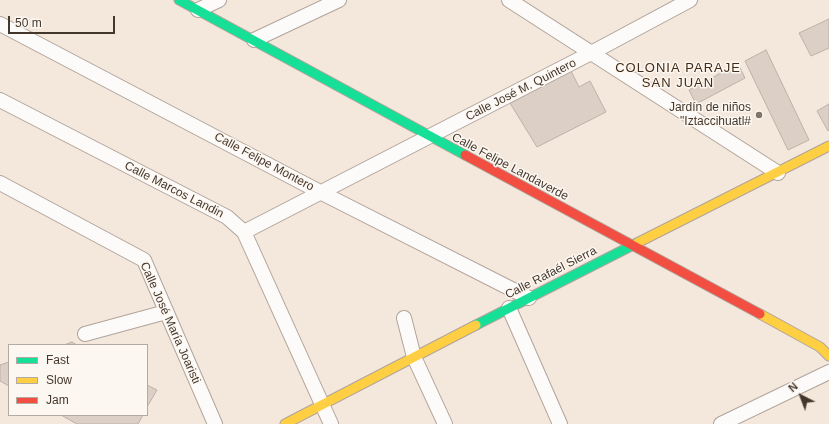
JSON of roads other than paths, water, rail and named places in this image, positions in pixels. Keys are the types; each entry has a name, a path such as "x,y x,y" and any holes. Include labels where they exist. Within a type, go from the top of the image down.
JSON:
{"street":[{"name":"Calle Felipe Landaverde","path":"179,0 820,347 829,356"},
{"path":"198,10 219,0"},
{"path":"254,40 339,0"},
{"path":"510,0 593,52 778,173"},
{"name":"Calle José M. Quintero","path":"244,232 430,137 690,0"},
{"name":"Calle Felipe Montero","path":"0,24 320,192 529,298"},
{"name":"Calle Marcos Landin","path":"0,100 227,217 244,232 331,424"},
{"name":"Calle Rafaél Sierra","path":"285,424 509,308 829,146"},
{"name":"Calle José María Joaristi","path":"0,183 144,260 215,424"},
{"path":"509,308 560,424"},
{"path":"86,334 166,312"},
{"path":"404,318 414,357 445,424"},
{"path":"721,424 829,372"}],"place":[{"name":"Jardín de niños \"Iztaccihuatl#","path":"759,115"}],"district":[{"name":"COLONIA PARAJE SAN JUAN","path":"678,76"}]}
